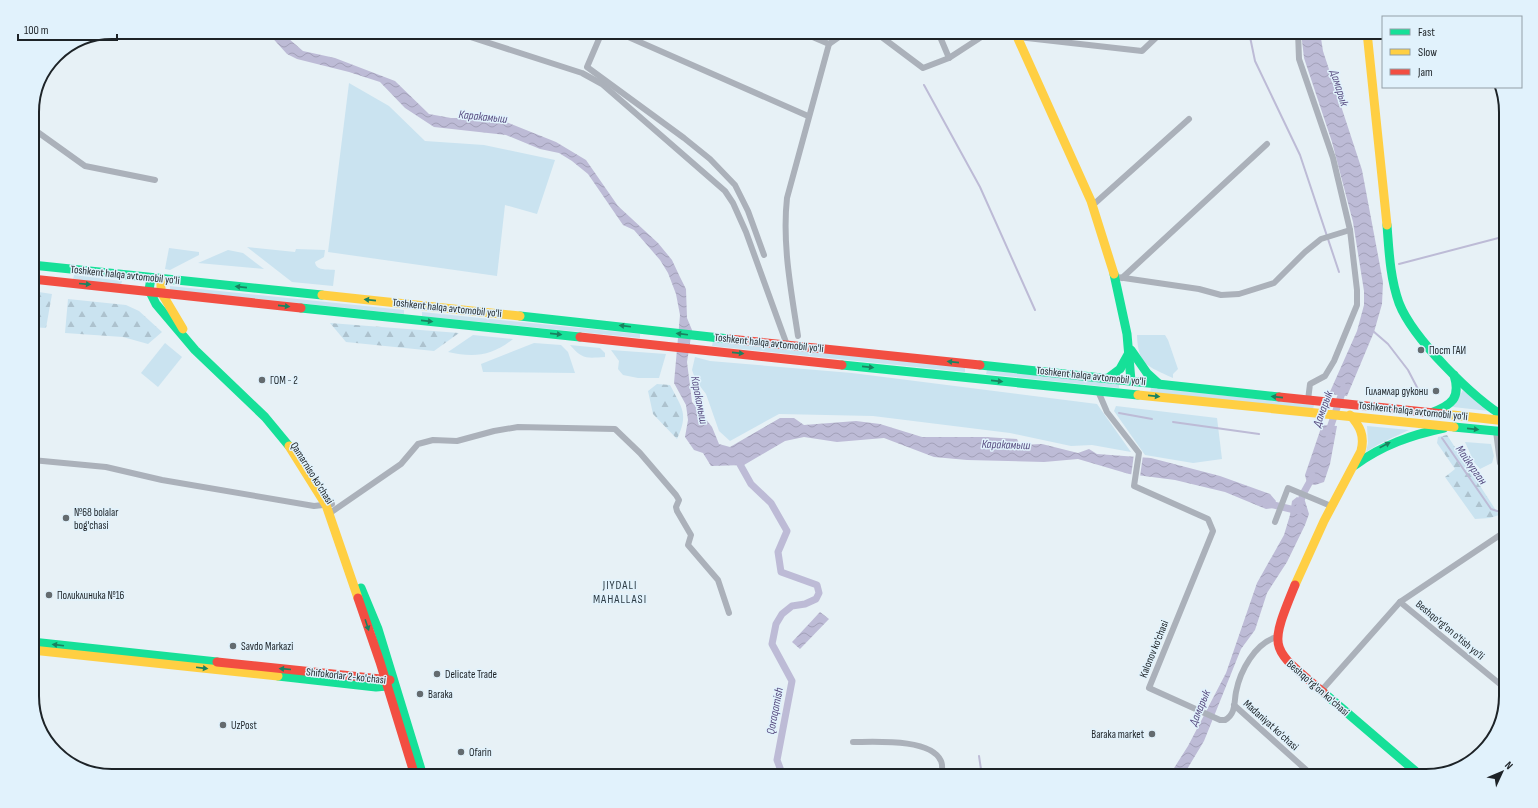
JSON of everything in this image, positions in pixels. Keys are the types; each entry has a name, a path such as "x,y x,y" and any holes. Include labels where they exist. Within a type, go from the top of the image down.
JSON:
{"main road":[{"path":"1018,39 1093,205 1119,277 1131,349 1131,394"},
{"path":"1368,39 1392,276 1395,291 1402,310 1414,328 1473,394 1499,415"},
{"name":"Toshkent halqa avtomobil yo'li","path":"39,266 1499,419"},
{"path":"65,282 67,269"},
{"path":"149,290 151,278"},
{"path":"161,279 161,292"},
{"name":"Toshkent halqa avtomobil yo'li","path":"39,280 149,290 977,379 1350,415 1499,431"},
{"name":"Qamarniso ko'chasi","path":"149,290 156,304 194,350 266,417 302,458"},
{"name":"Qamarniso ko'chasi","path":"161,292 189,338 271,414 302,458 331,508 358,582 378,630 388,682 413,769"},
{"path":"411,319 412,304"},
{"path":"1108,378 1120,369 1131,349"},
{"path":"1131,349 1145,371 1159,384"},
{"path":"977,379 978,364"},
{"path":"1430,413 1446,407 1456,397 1456,383 1451,370"},
{"path":"1277,637 1293,591 1331,506 1361,451 1364,436 1359,425 1350,415"},
{"path":"1352,467 1370,454 1398,439 1450,426"},
{"name":"Beshqo'rg'on ko'chasi","path":"1277,637 1278,647 1284,658 1413,769"},
{"name":"Shifokorlar 2-ko'chasi","path":"39,643 388,682"},
{"name":"Shifokorlar 2-ko'chasi","path":"39,651 371,687 388,682"},
{"name":"Qamarniso ko'chasi","path":"388,682 420,769"}],"street":[{"path":"477,39 582,73 602,84 725,191 733,203 746,232 787,345"},
{"path":"599,39 587,67 684,138 710,159 735,185 748,211 764,255"},
{"path":"633,39 808,116"},
{"path":"817,39 829,44"},
{"path":"798,336 788,268 785,215 787,198 808,116 829,44 836,39"},
{"path":"884,39 923,68 949,58 978,39"},
{"path":"941,39 949,58"},
{"path":"1053,39 1142,51 1155,39"},
{"path":"1298,39 1299,59 1333,158 1350,230 1357,306 1334,361 1325,376 1310,384 1312,400"},
{"path":"1093,205 1189,119"},
{"path":"39,133 85,166 155,180"},
{"path":"1119,277 1268,144"},
{"path":"1119,277 1199,289 1221,295 1239,294 1274,283 1305,252 1321,239 1350,230"},
{"name":"Kalonov ko'chasi","path":"1098,391 1107,412 1139,452 1135,484 1208,519 1213,531 1149,688 1220,720 1229,718 1233,712 1240,678 1254,652 1266,640 1277,637"},
{"path":"39,461 106,467 162,480 331,508 401,464 418,444 437,440 456,441 494,431 518,427 615,429 640,453 676,495 679,500 676,507 677,511 692,535 688,544 718,580 728,614"},
{"path":"1496,431 1499,455"},
{"path":"1275,522 1288,488 1331,506"},
{"name":"Beshqo'rg'on o'tish yo'li","path":"1321,691 1400,602 1499,536"},
{"name":"Beshqo'rg'on o'tish yo'li","path":"1400,602 1499,683"},
{"name":"Madaniyat ko'chasi","path":"1234,705 1304,769"},
{"path":"853,742 907,742 937,755 942,762 942,769"}],"green space":[{"path":"349,83 389,106 425,141 484,145 555,160 537,214 505,205 497,276 328,252"},
{"path":"247,247 295,252 296,249 325,250 324,257 315,262 317,267 335,270 333,286 292,282"},
{"path":"169,248 199,252 199,255 170,270 165,269"},
{"path":"228,250 243,253 264,269 198,263"},
{"path":"74,275 122,281 121,285 73,280"},
{"path":"170,286 404,310 404,314 170,290"},
{"path":"39,292 52,294 46,328 39,328"},
{"path":"68,299 126,305 139,311 162,332 148,344 123,337 65,333"},
{"path":"422,312 640,334 640,338 422,316"},
{"path":"330,323 459,333 434,351 346,342"},
{"path":"473,335 513,339 498,349 482,354 466,355 448,352"},
{"path":"1137,335 1165,335 1178,369 1173,374 1173,378 1146,364 1140,353"},
{"path":"713,341 965,367 965,372 712,346"},
{"path":"165,343 182,357 158,387 141,373"},
{"path":"534,343 561,345 568,352 575,373 483,372 481,364"},
{"path":"570,345 600,348 605,353 605,357 594,358 582,356"},
{"path":"611,350 666,354 659,378 638,378 623,375 618,369 619,361"},
{"path":"695,357 710,361 852,373 1097,404 1131,452 1092,445 1071,446 1010,433 873,416 779,414 730,441 719,431 706,394 696,381 692,370"},
{"path":"987,370 1119,384 1119,388 986,374"},
{"path":"657,384 670,385 681,406 683,423 677,439 653,414 648,391"},
{"path":"1151,388 1314,405 1313,409 1150,393"},
{"path":"1463,390 1489,411 1453,407"},
{"path":"1116,406 1217,418 1222,459 1193,463 1145,455 1114,411"},
{"path":"1367,426 1409,430 1379,444 1366,452 1368,443"},
{"path":"1447,435 1499,515 1490,518 1475,519 1445,477 1455,469 1437,443 1438,437"},
{"path":"1465,442 1491,444 1494,456 1492,463 1480,469 1474,462"}],"water":[{"path":"273,39 289,39 303,51 335,58 395,81 429,114 451,118 496,118 556,142 586,160 618,206 658,243 672,260 686,289 687,318 692,330 687,362 692,402 712,427 719,444 730,447 780,418 794,418 804,425 856,421 880,424 922,437 985,437 1017,439 1020,445 1042,444 1078,453 1089,449 1097,454 1151,458 1220,476 1270,494 1276,501 1273,508 1266,509 1225,492 1175,480 1129,474 1078,459 1044,462 967,460 934,457 884,438 837,442 804,437 785,441 744,465 711,466 703,453 694,450 685,437 688,420 686,405 674,383 680,315 676,294 668,273 660,260 634,230 623,225 588,174 559,153 540,149 506,135 434,127 405,108 380,82 349,72 297,59 287,54"},
{"path":"1302,39 1321,39 1323,51 1362,170 1383,282 1382,304 1374,332 1347,396 1329,394 1357,331 1364,305 1364,291 1353,222 1332,142 1304,58"},
{"path":"1322,425 1337,426 1330,464 1324,482 1315,485 1307,483 1305,475"},
{"path":"1297,497 1305,501 1309,514 1305,525 1287,562 1267,593 1255,630 1241,649 1204,741 1187,769 1173,769 1188,746 1226,673 1257,583 1284,535 1290,515 1292,501"},
{"path":"820,612 829,619 800,649 792,642"}],"pier":[{"path":"1134,454 1143,455 1140,477 1131,476"}],"waterway":[{"path":"1250,39 1255,61 1300,155 1339,272"},
{"path":"924,85 980,187 1035,310"},
{"path":"1399,264 1499,238"},
{"name":"Майкурган","path":"1373,331 1388,344 1408,370 1420,393"},
{"name":"Дамарык","path":"1328,434 1344,387"},
{"path":"1119,413 1152,419"},
{"path":"1173,422 1259,434"},
{"name":"Майкурган","path":"1442,438 1491,509 1499,512"},
{"name":"Qoraqamish","path":"737,459 751,484 771,503 787,531 778,552 781,572 817,585 819,593 816,599 805,604 792,606 782,614 776,624 772,644 792,681 777,760 780,769"},
{"name":"Дамарык","path":"1299,508 1303,494 1313,476"},
{"name":"Каракамыш","path":"1265,503 1299,511"},
{"path":"979,756 981,769"}],"traffic: fast":[{"path":"1387,225 1390,264 1396,294 1406,317 1430,350 1445,366 1477,397 1499,413"},
{"path":"39,266 322,295"},
{"path":"1114,274 1127,334 1131,381"},
{"path":"151,278 149,290 156,304 195,350 265,417 289,446"},
{"path":"301,308 580,337"},
{"path":"520,316 729,339"},
{"path":"1131,350 1147,373 1159,384"},
{"path":"1108,378 1120,369 1130,351"},
{"path":"842,365 1138,395"},
{"path":"980,365 1279,397"},
{"path":"1431,413 1444,407 1453,400 1456,390 1454,375"},
{"path":"1454,427 1499,431"},
{"path":"1355,465 1387,446 1420,434 1444,428"},
{"path":"361,588 378,629 421,769"},
{"path":"39,643 217,662"},
{"path":"278,676 376,687 387,686 390,683"},
{"path":"1324,693 1413,769"}],"traffic: slow":[{"path":"1018,39 1091,201 1114,274"},
{"path":"1368,39 1387,225"},
{"path":"161,279 161,292 183,329"},
{"path":"322,295 520,316"},
{"path":"1138,395 1454,427"},
{"path":"1444,414 1499,420"},
{"path":"1295,585 1324,521 1361,451 1361,432 1350,415"},
{"path":"289,446 326,505 358,598"},
{"path":"39,651 278,676"}],"traffic: jam":[{"path":"39,280 301,308"},
{"path":"580,337 842,365"},
{"path":"729,339 980,365"},
{"path":"1279,397 1444,414"},
{"path":"1295,585 1280,624 1278,637 1279,647 1284,657 1324,693"},
{"path":"358,598 380,662 413,769"},
{"path":"217,662 390,680"}],"place":[{"name":"Пост ГАИ","path":"1421,350"},
{"name":"ГОМ - 2","path":"262,380"},
{"name":"Гиламлар дукони","path":"1436,391"},
{"name":"№68 bolalar bog'chasi","path":"66,518"},
{"name":"Поликлиника №16","path":"49,595"},
{"name":"Savdo Markazi","path":"233,646"},
{"name":"Delicate Trade","path":"437,674"},
{"name":"Baraka","path":"420,694"},
{"name":"UzPost","path":"223,725"},
{"name":"Baraka market","path":"1152,734"},
{"name":"Ofarin","path":"461,752"}],"district":[{"name":"JIYDALI MAHALLASI","path":"620,592"}]}
